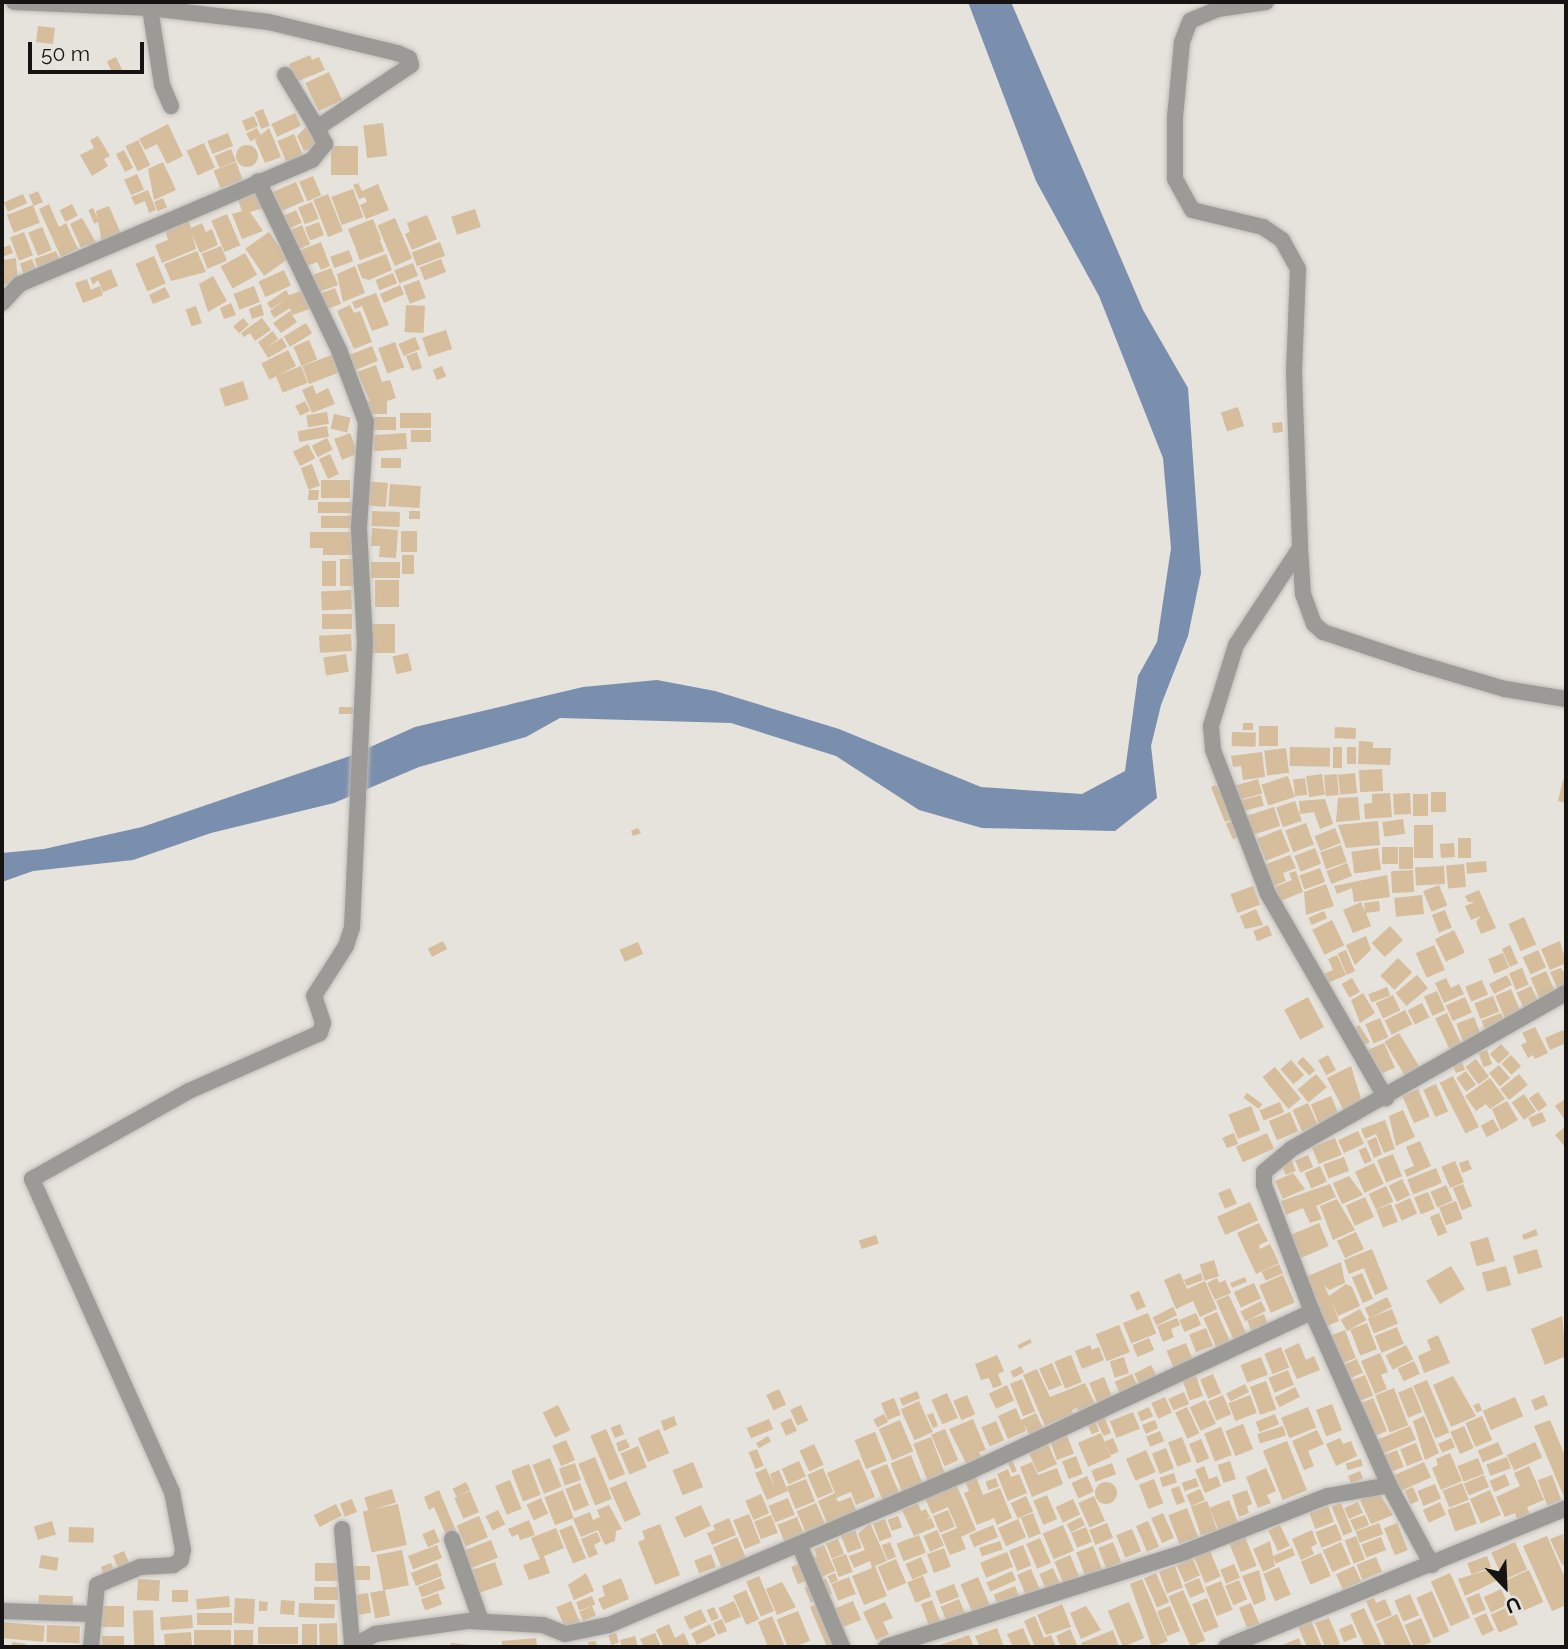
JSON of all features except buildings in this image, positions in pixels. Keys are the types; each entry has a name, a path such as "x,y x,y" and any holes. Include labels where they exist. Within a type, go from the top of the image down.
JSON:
{"street":[{"path":"14,2 150,8 269,22 409,58 411,65 398,76 317,128"},
{"path":"1266,2 1217,9 1190,21 1182,43 1175,179 1192,210 1263,228 1282,240 1298,269 1294,373 1300,548 1303,594 1314,624 1323,632 1505,689 1566,699"},
{"path":"150,8 158,65 171,106"},
{"path":"2,303 20,284 319,155 324,144 285,75"},
{"path":"91,1647 93,1591 100,1582 141,1567 173,1565 181,1560 183,1550 172,1492 32,1179 189,1091 320,1033 323,1023 314,996 351,938 365,643 359,527 366,422 339,350 258,181"},
{"path":"1300,548 1236,645 1211,726 1213,750 1268,894 1386,1098"},
{"path":"1432,1565 1390,1485 1312,1312 1264,1185 1264,1172 1291,1149 1386,1098 1566,993"},
{"path":"342,1529 351,1646 375,1634 481,1621 543,1625 565,1634 588,1631 799,1544 1179,1377 1312,1312"},
{"path":"891,1646 1185,1552 1328,1496 1390,1485"},
{"path":"1226,1647 1566,1508"},
{"path":"452,1539 481,1621"},
{"path":"799,1544 842,1647"},
{"path":"2,1611 93,1614"}],"water":[{"path":"968,2 1011,2 1143,310 1188,388 1201,573 1188,636 1161,705 1151,746 1157,798 1115,831 982,828 919,810 836,756 731,723 560,718 526,737 419,767 334,803 211,833 133,860 33,871 2,882 2,853 44,849 142,827 350,756 415,727 583,687 657,680 715,691 839,729 981,787 1082,794 1125,771 1138,676 1157,642 1171,548 1163,458 1099,296 1036,181"}]}
